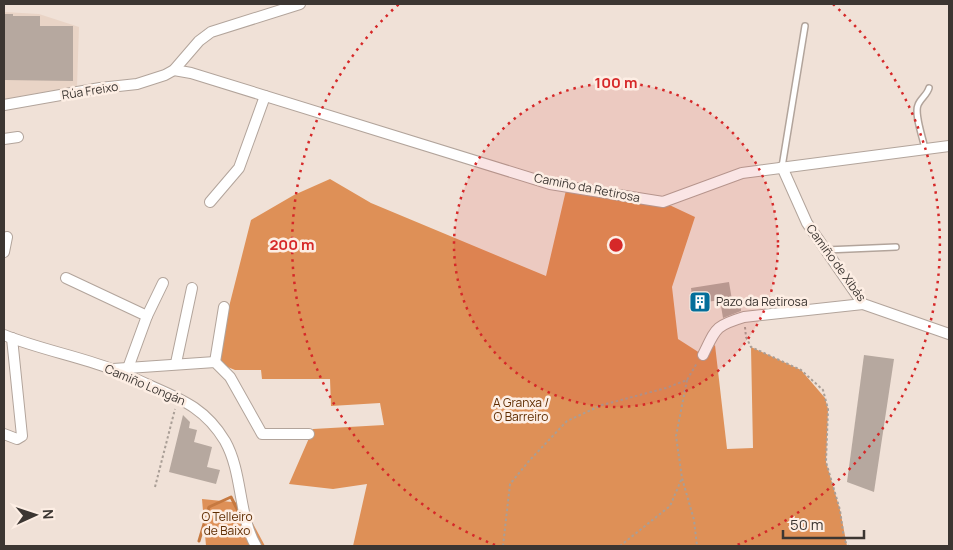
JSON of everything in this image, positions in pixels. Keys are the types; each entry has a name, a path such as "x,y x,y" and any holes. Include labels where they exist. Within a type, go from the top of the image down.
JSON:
{"street":[{"path":"174,70 198,41 211,32 300,4"},
{"name":"Camiño da Retirosa","path":"174,70 190,73 550,184 663,202 742,173 949,146"},
{"name":"Rúa Freixo","path":"4,105 100,88 137,84 174,70"},
{"path":"210,202 239,168 265,96"},
{"path":"4,139 18,137"},
{"name":"Camiño de Xibás","path":"782,167 806,223 863,304 949,334"},
{"path":"4,252 8,237"},
{"path":"66,278 147,316"},
{"path":"128,368 147,316 163,283"},
{"path":"176,363 192,288"},
{"path":"703,355 717,328 728,322 744,317 863,304"},
{"path":"215,362 224,307"},
{"path":"4,434 17,440 22,436 8,336"},
{"name":"Camiño Longán","path":"8,336 112,369 187,401 201,412 215,426 231,456 248,528 256,546"},
{"path":"112,369 176,363 215,362 230,377 262,434 309,434"}],"lane":[{"path":"782,167 805,26"},
{"path":"925,149 921,129 918,124 917,105 929,88"},
{"path":"825,250 896,247"}],"path":[{"path":"744,317 746,337 751,347 801,370 823,390 828,409 826,462 840,510 844,540 848,546"},
{"path":"697,546 694,520 682,478 676,436 687,380 703,355"},
{"path":"503,546 510,484 567,421 602,405 666,388 687,380"},
{"path":"155,487 178,397"},
{"path":"620,546 670,506 682,478"}],"shaded area":[{"path":"4,12 39,14 79,27 77,86 56,93 4,101"}],"green space":[{"name":"A Granxa / O Barreiro","path":"330,179 371,203 546,276 567,186 663,202 695,217 672,287 678,339 703,355 715,345 727,449 753,448 751,347 801,370 825,398 828,409 826,462 840,510 847,546 353,546 367,484 333,489 289,484 313,429 384,425 380,403 331,406 330,379 262,379 261,370 235,370 215,362 251,220 294,195"},
{"name":"O Telleiro de Baixo","path":"202,499 242,503 265,546 206,546"}],"building":[{"path":"4,14 40,16 40,26 73,26 73,81 4,80"},
{"name":"Pazo da Retirosa","path":"729,282 732,300 735,300 736,307 741,306 741,311 723,318 720,300 693,304 691,288"},
{"path":"864,355 894,359 874,492 847,482"},
{"path":"183,415 190,422 189,428 197,430 194,442 212,447 207,467 220,470 216,484 169,472"}],"waterway":[{"path":"199,541 209,507 231,497 239,513"}],"place":[{"name":"Pazo da Retirosa","path":"700,302"}]}
